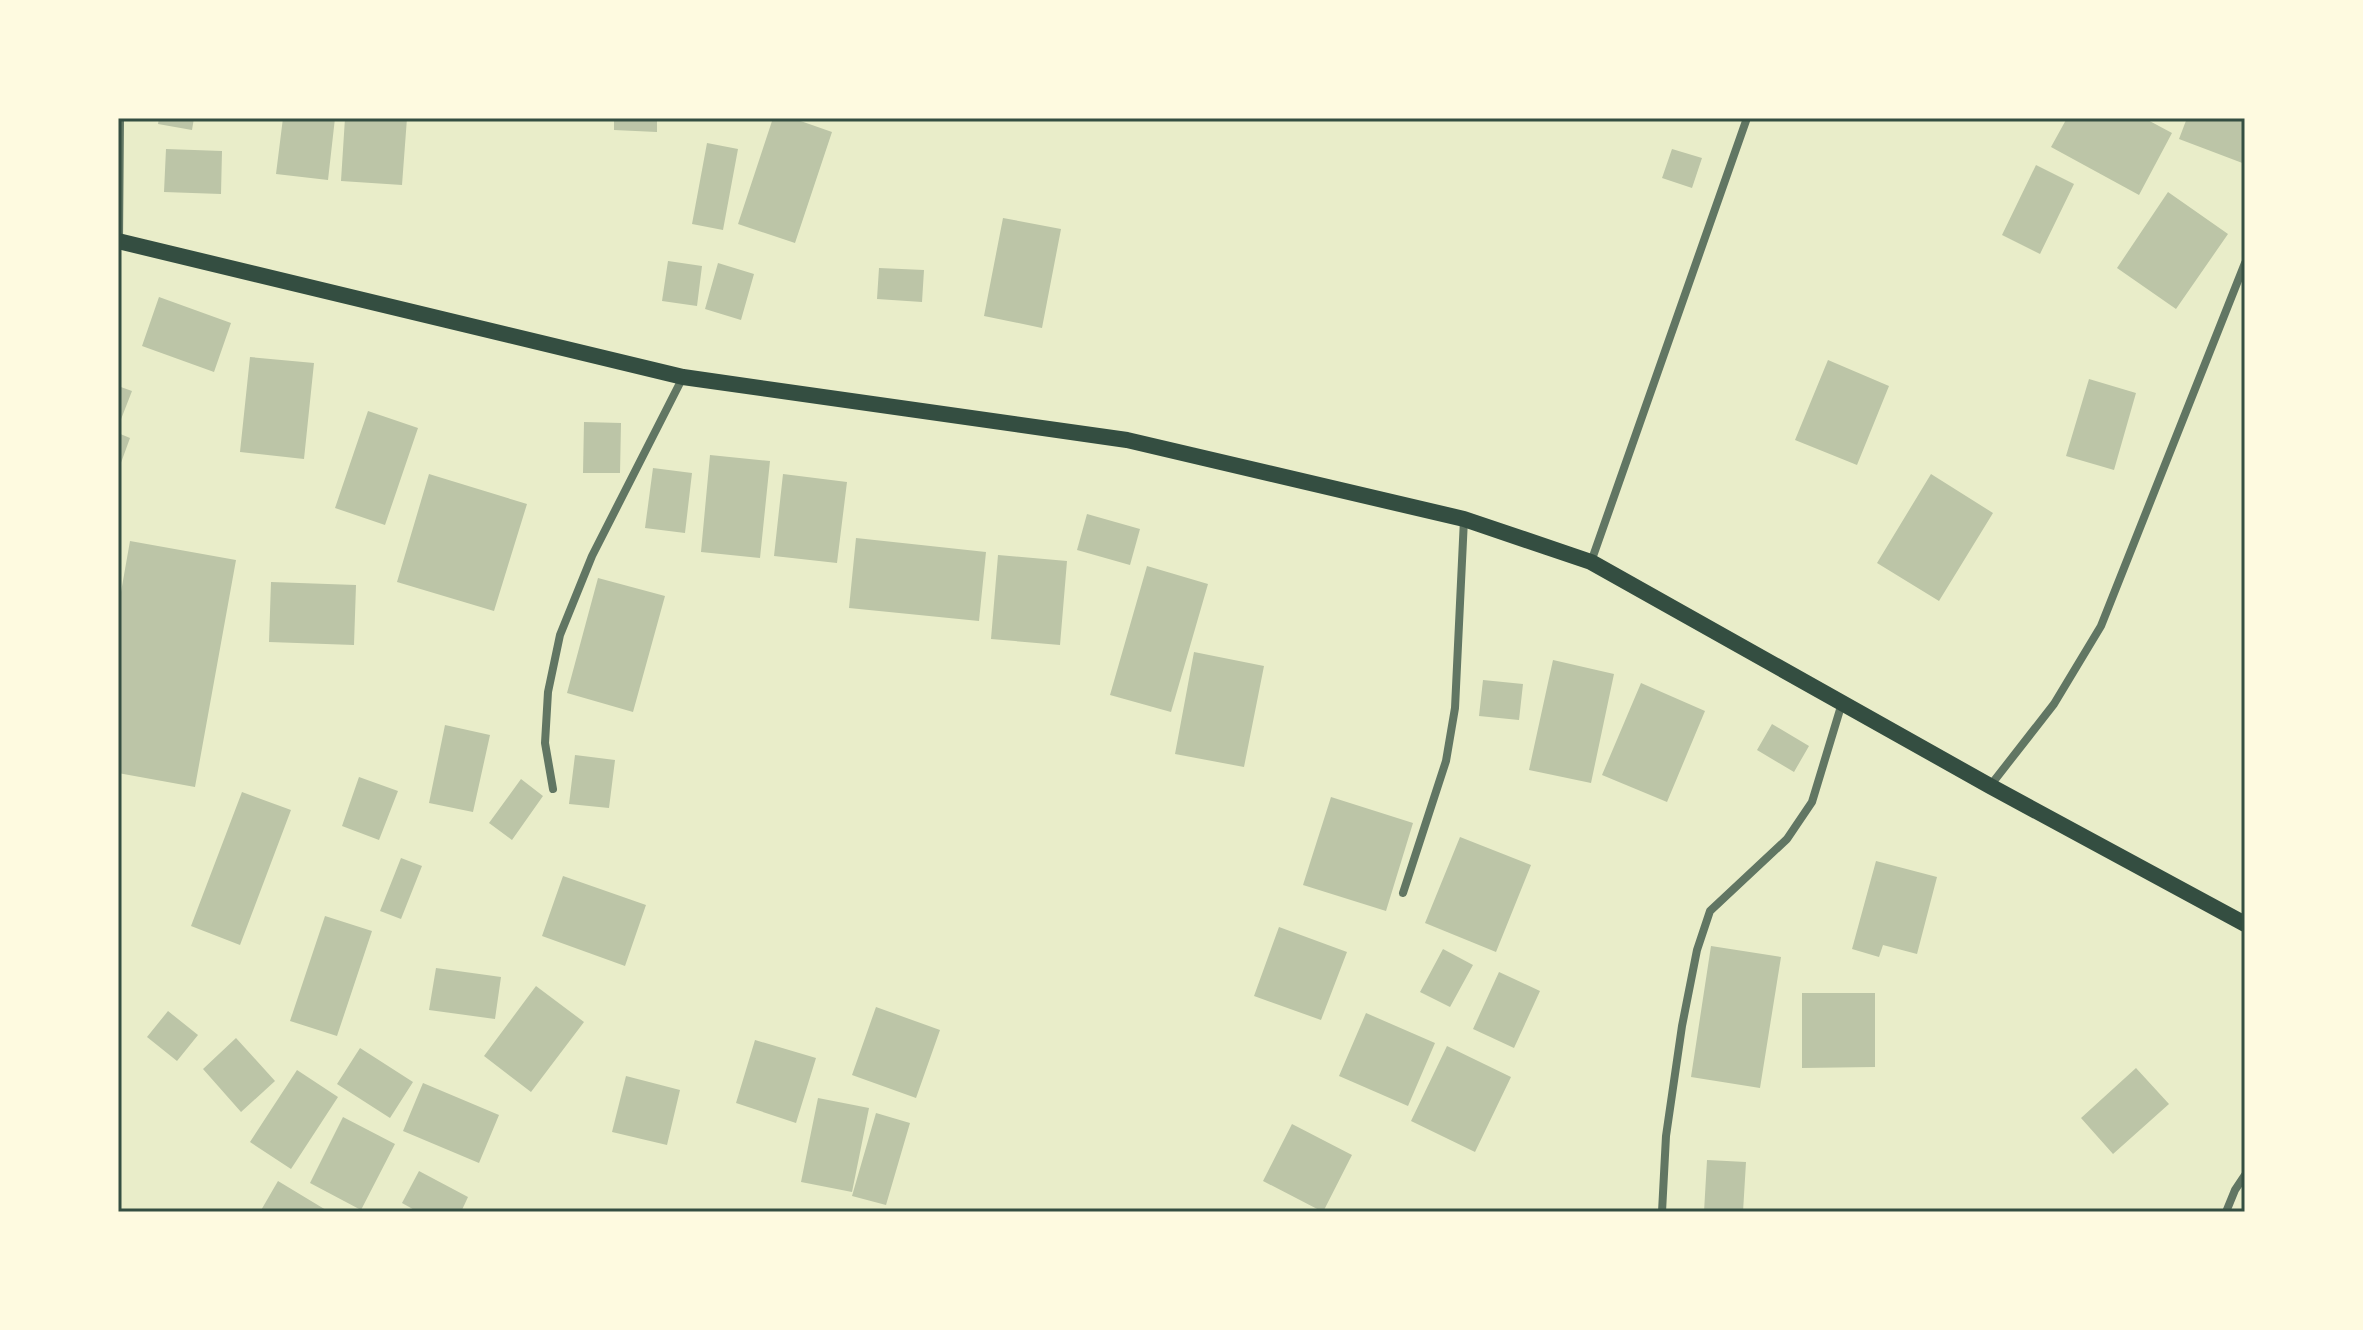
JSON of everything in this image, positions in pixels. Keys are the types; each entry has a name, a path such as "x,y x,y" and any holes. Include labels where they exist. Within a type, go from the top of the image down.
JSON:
{"main road":[{"path":"118,241 683,377 1127,440 1464,519 1591,562 1990,786 2245,924"}],"street":[{"path":"118,241 120,118"},
{"path":"1591,562 1747,118"},
{"path":"1990,786 2054,704 2101,626 2245,263"},
{"path":"553,789 545,743 548,692 560,635 592,556 683,377"},
{"path":"1403,893 1446,761 1455,708 1464,519"},
{"path":"1662,1212 1666,1136 1682,1026 1697,950 1710,911 1787,839 1812,802 1842,703"},
{"path":"2226,1212 2245,1175"}],"building":[{"path":"159,118 194,118 192,130 158,124"},
{"path":"283,118 335,118 328,180 276,174"},
{"path":"345,118 407,118 402,185 341,181"},
{"path":"614,118 657,118 657,132 614,130"},
{"path":"773,118 792,118 832,132 795,243 738,224"},
{"path":"2067,118 2144,118 2172,133 2139,195 2051,147"},
{"path":"2187,118 2245,118 2245,164 2179,139"},
{"path":"707,143 738,149 723,230 692,224"},
{"path":"166,149 222,151 221,194 164,192"},
{"path":"1672,149 1702,158 1692,188 1662,178"},
{"path":"2036,165 2074,184 2040,254 2002,235"},
{"path":"2168,192 2228,234 2176,309 2117,268"},
{"path":"1003,218 1061,229 1042,328 984,316"},
{"path":"668,261 702,266 697,306 662,301"},
{"path":"718,263 754,274 741,320 705,309"},
{"path":"879,268 924,270 922,302 877,299"},
{"path":"159,297 231,323 214,372 142,346"},
{"path":"250,357 314,363 304,459 240,452"},
{"path":"1828,360 1889,386 1857,465 1795,440"},
{"path":"2089,379 2136,393 2114,470 2066,456"},
{"path":"118,386 132,391 118,427"},
{"path":"368,411 418,428 385,525 335,508"},
{"path":"584,422 621,423 620,473 583,473"},
{"path":"118,433 130,438 118,471"},
{"path":"710,455 770,461 760,558 701,552"},
{"path":"653,468 692,473 685,533 645,528"},
{"path":"429,474 527,504 494,611 397,582"},
{"path":"783,474 847,482 837,563 774,556"},
{"path":"1931,474 1993,513 1939,601 1877,563"},
{"path":"1087,514 1140,529 1130,565 1077,550"},
{"path":"856,538 986,552 979,621 849,608"},
{"path":"130,541 236,560 195,787 118,773 118,609"},
{"path":"998,555 1067,561 1060,645 991,639"},
{"path":"1147,566 1208,584 1171,712 1110,695"},
{"path":"598,578 665,596 633,712 567,693"},
{"path":"271,582 356,585 354,645 269,642"},
{"path":"1194,652 1264,666 1244,767 1175,754"},
{"path":"1553,660 1614,674 1591,783 1529,770"},
{"path":"1483,680 1523,684 1519,720 1479,716"},
{"path":"1641,683 1705,711 1667,802 1602,775"},
{"path":"1772,724 1809,746 1794,772 1757,750"},
{"path":"445,725 490,735 473,812 429,803"},
{"path":"575,755 615,760 609,808 569,804"},
{"path":"359,777 398,791 379,840 342,826"},
{"path":"521,779 543,796 512,840 489,823"},
{"path":"242,792 291,810 240,945 191,926"},
{"path":"1331,797 1413,823 1386,911 1303,885"},
{"path":"1460,837 1531,865 1496,952 1425,923"},
{"path":"401,858 422,866 401,919 380,911"},
{"path":"1876,861 1937,877 1917,954 1883,945 1879,957 1852,949"},
{"path":"563,876 646,905 625,966 542,936"},
{"path":"325,916 372,931 337,1036 290,1021"},
{"path":"1279,927 1347,952 1321,1020 1254,996"},
{"path":"1711,946 1781,957 1760,1088 1691,1077"},
{"path":"1443,949 1473,965 1450,1007 1420,992"},
{"path":"436,968 501,977 495,1019 429,1010"},
{"path":"1499,972 1540,991 1514,1048 1473,1029"},
{"path":"536,986 584,1022 531,1092 484,1056"},
{"path":"1802,993 1875,993 1875,1067 1802,1068"},
{"path":"876,1007 940,1030 916,1098 852,1075"},
{"path":"168,1011 198,1035 177,1061 147,1037"},
{"path":"1366,1013 1435,1043 1408,1106 1339,1076"},
{"path":"236,1038 275,1081 241,1112 203,1069"},
{"path":"755,1040 816,1058 796,1123 736,1103"},
{"path":"1447,1046 1511,1077 1475,1152 1411,1121"},
{"path":"360,1048 413,1082 390,1118 337,1084"},
{"path":"2136,1068 2169,1104 2113,1154 2081,1118"},
{"path":"297,1070 338,1097 291,1169 250,1142"},
{"path":"626,1076 680,1090 667,1145 612,1132"},
{"path":"423,1083 499,1115 479,1163 403,1131"},
{"path":"818,1098 869,1108 852,1192 801,1182"},
{"path":"876,1113 910,1123 886,1205 852,1196"},
{"path":"343,1117 395,1144 361,1210 310,1183"},
{"path":"1292,1124 1352,1155 1323,1212 1263,1181"},
{"path":"1707,1160 1746,1162 1743,1212 1704,1212"},
{"path":"419,1171 468,1197 461,1212 418,1212 402,1203"},
{"path":"278,1181 326,1210 325,1212 260,1212"}]}
